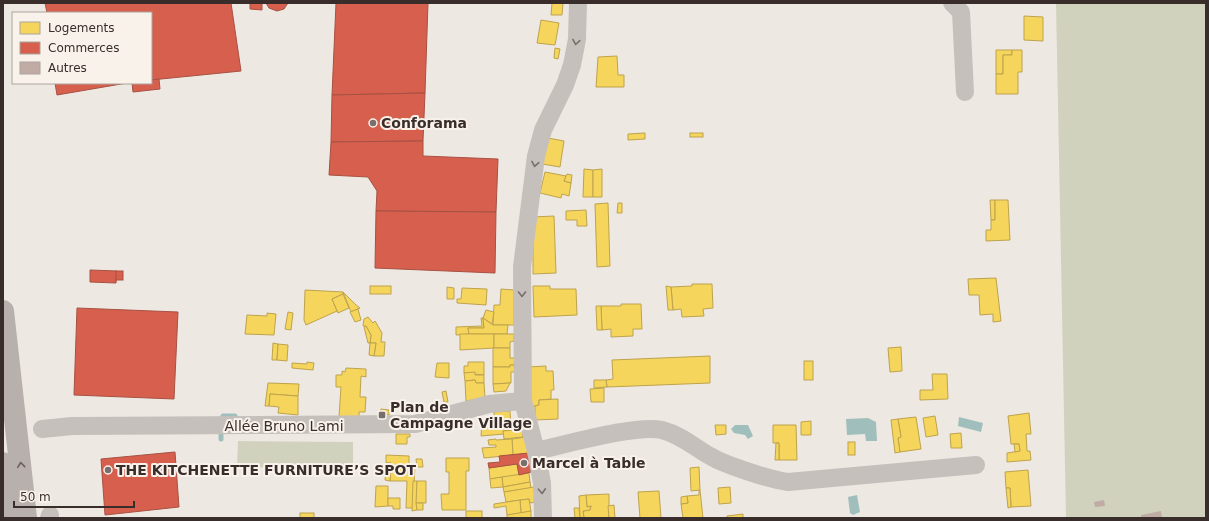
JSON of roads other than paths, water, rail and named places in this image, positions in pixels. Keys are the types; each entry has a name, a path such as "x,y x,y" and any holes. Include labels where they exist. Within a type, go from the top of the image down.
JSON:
{"main road":[{"path":"3,311 26,518"},
{"path":"3,463 8,518"}],"street":[{"path":"543,518 542,483 536,451 523,401 522,267 533,174 543,130 565,85 572,65 577,39 578,3"},
{"path":"952,3 961,12 965,92"},
{"name":"Allée Bruno Lami","path":"42,429 72,426 415,424 489,404 523,401"},
{"path":"536,451 633,430 660,430 688,441 710,457 772,479 788,482 976,465"}],"water":[{"path":"959,417 983,423 981,432 958,426"},
{"path":"868,418 876,422 877,441 866,441 865,434 847,435 846,419"},
{"path":"735,425 748,425 753,436 748,439 745,435 734,433 731,429"},
{"path":"857,495 860,512 853,515 850,513 848,497"}],"waterway":[{"path":"221,420 223,416 235,416"},
{"path":"221,433 221,439"}],"place":[{"name":"Conforama","path":"373,123"},
{"name":"Plan de Campagne Village","path":"382,415"},
{"name":"Marcel à Table","path":"524,463"},
{"name":"THE KITCHENETTE FURNITURE’S SPOT","path":"108,470"}]}
